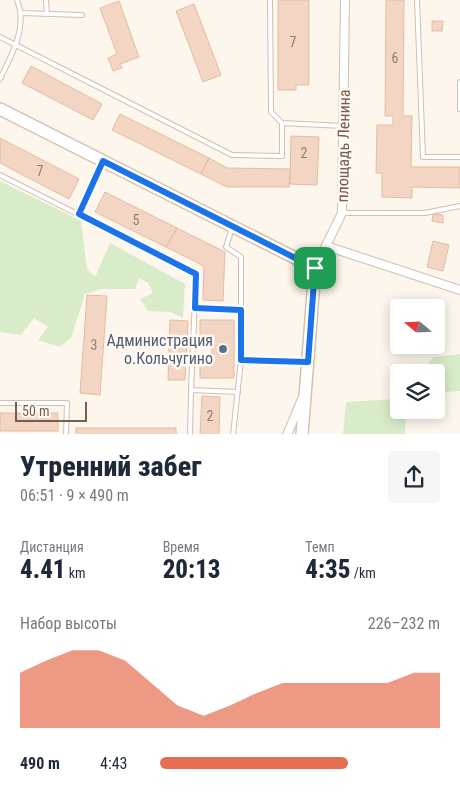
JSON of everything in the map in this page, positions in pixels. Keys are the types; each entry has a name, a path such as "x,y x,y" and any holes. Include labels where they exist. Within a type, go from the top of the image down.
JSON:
{"main road":[{"path":"0,109 315,268"},
{"name":"площадь Ленина","path":"302,434 315,268"}],"street":[{"name":"площадь Ленина","path":"315,268 342,213 345,0"},
{"path":"326,246 460,290"},
{"path":"286,434 306,390"}],"lane":[{"path":"0,78 16,46 22,13 17,0"},
{"path":"46,0 47,14"},
{"path":"270,0 271,112 282,123 343,126"},
{"path":"417,0 423,157 460,157"},
{"path":"22,13 82,15"},
{"path":"0,37 232,155 282,156 282,123"},
{"path":"460,82 460,110"},
{"path":"79,214 103,161"},
{"path":"0,174 196,274 190,434"},
{"path":"342,213 425,213 460,206"},
{"path":"232,226 226,247 241,257 241,360 233,434"},
{"path":"195,308 241,310"},
{"path":"241,360 308,362"},
{"path":"191,390 238,392"},
{"path":"0,403 67,403 66,434"}],"green space":[{"path":"0,181 81,221 87,269 95,277 110,243 185,284 183,318 170,312 148,311 140,299 153,293 148,283 139,278 135,289 101,289 85,294 71,338 60,347 38,340 48,327 34,318 21,335 0,332"},
{"path":"460,354 460,391 445,392 445,364 427,364 434,357"},
{"path":"390,399 390,419 406,419 405,434 343,434 346,402"}],"building":[{"path":"278,0 309,0 309,85 296,85 296,90 278,90"},
{"path":"386,0 404,0 403,116 412,116 411,167 460,167 460,188 412,187 412,198 382,197 382,173 376,173 377,125 393,125 393,116 385,116"},
{"path":"119,1 139,57 120,64 122,68 113,71 108,58 117,54 100,8"},
{"path":"194,4 221,75 203,82 176,11"},
{"path":"432,21 443,21 442,31 432,31"},
{"path":"31,66 102,104 93,120 22,83"},
{"path":"120,114 209,158 201,174 112,130"},
{"path":"291,136 319,137 317,185 290,184"},
{"path":"0,138 79,179 69,199 0,163"},
{"path":"209,158 227,168 290,169 289,187 227,187 201,174"},
{"path":"105,192 177,228 166,247 95,212"},
{"path":"433,214 443,215 443,223 432,221"},
{"path":"177,228 225,252 223,301 203,300 204,266 166,247"},
{"path":"433,241 449,245 443,271 427,267"},
{"path":"87,295 107,296 100,395 80,393"},
{"path":"170,320 188,321 185,380 168,380"},
{"name":"Администрация о.Кольчугино","path":"200,320 234,320 234,378 200,378 200,359 212,359 212,340 200,340"},
{"path":"202,396 220,397 219,434 200,434"},
{"path":"0,413 58,413 58,431 0,431"},
{"path":"76,428 176,428 176,434 76,434"}],"place":[{"name":"Администрация о.Кольчугино","path":"223,349"}],"route":[{"path":"103,161 315,268 308,362 241,360 241,310 195,308 196,274 79,214 103,161"}]}
